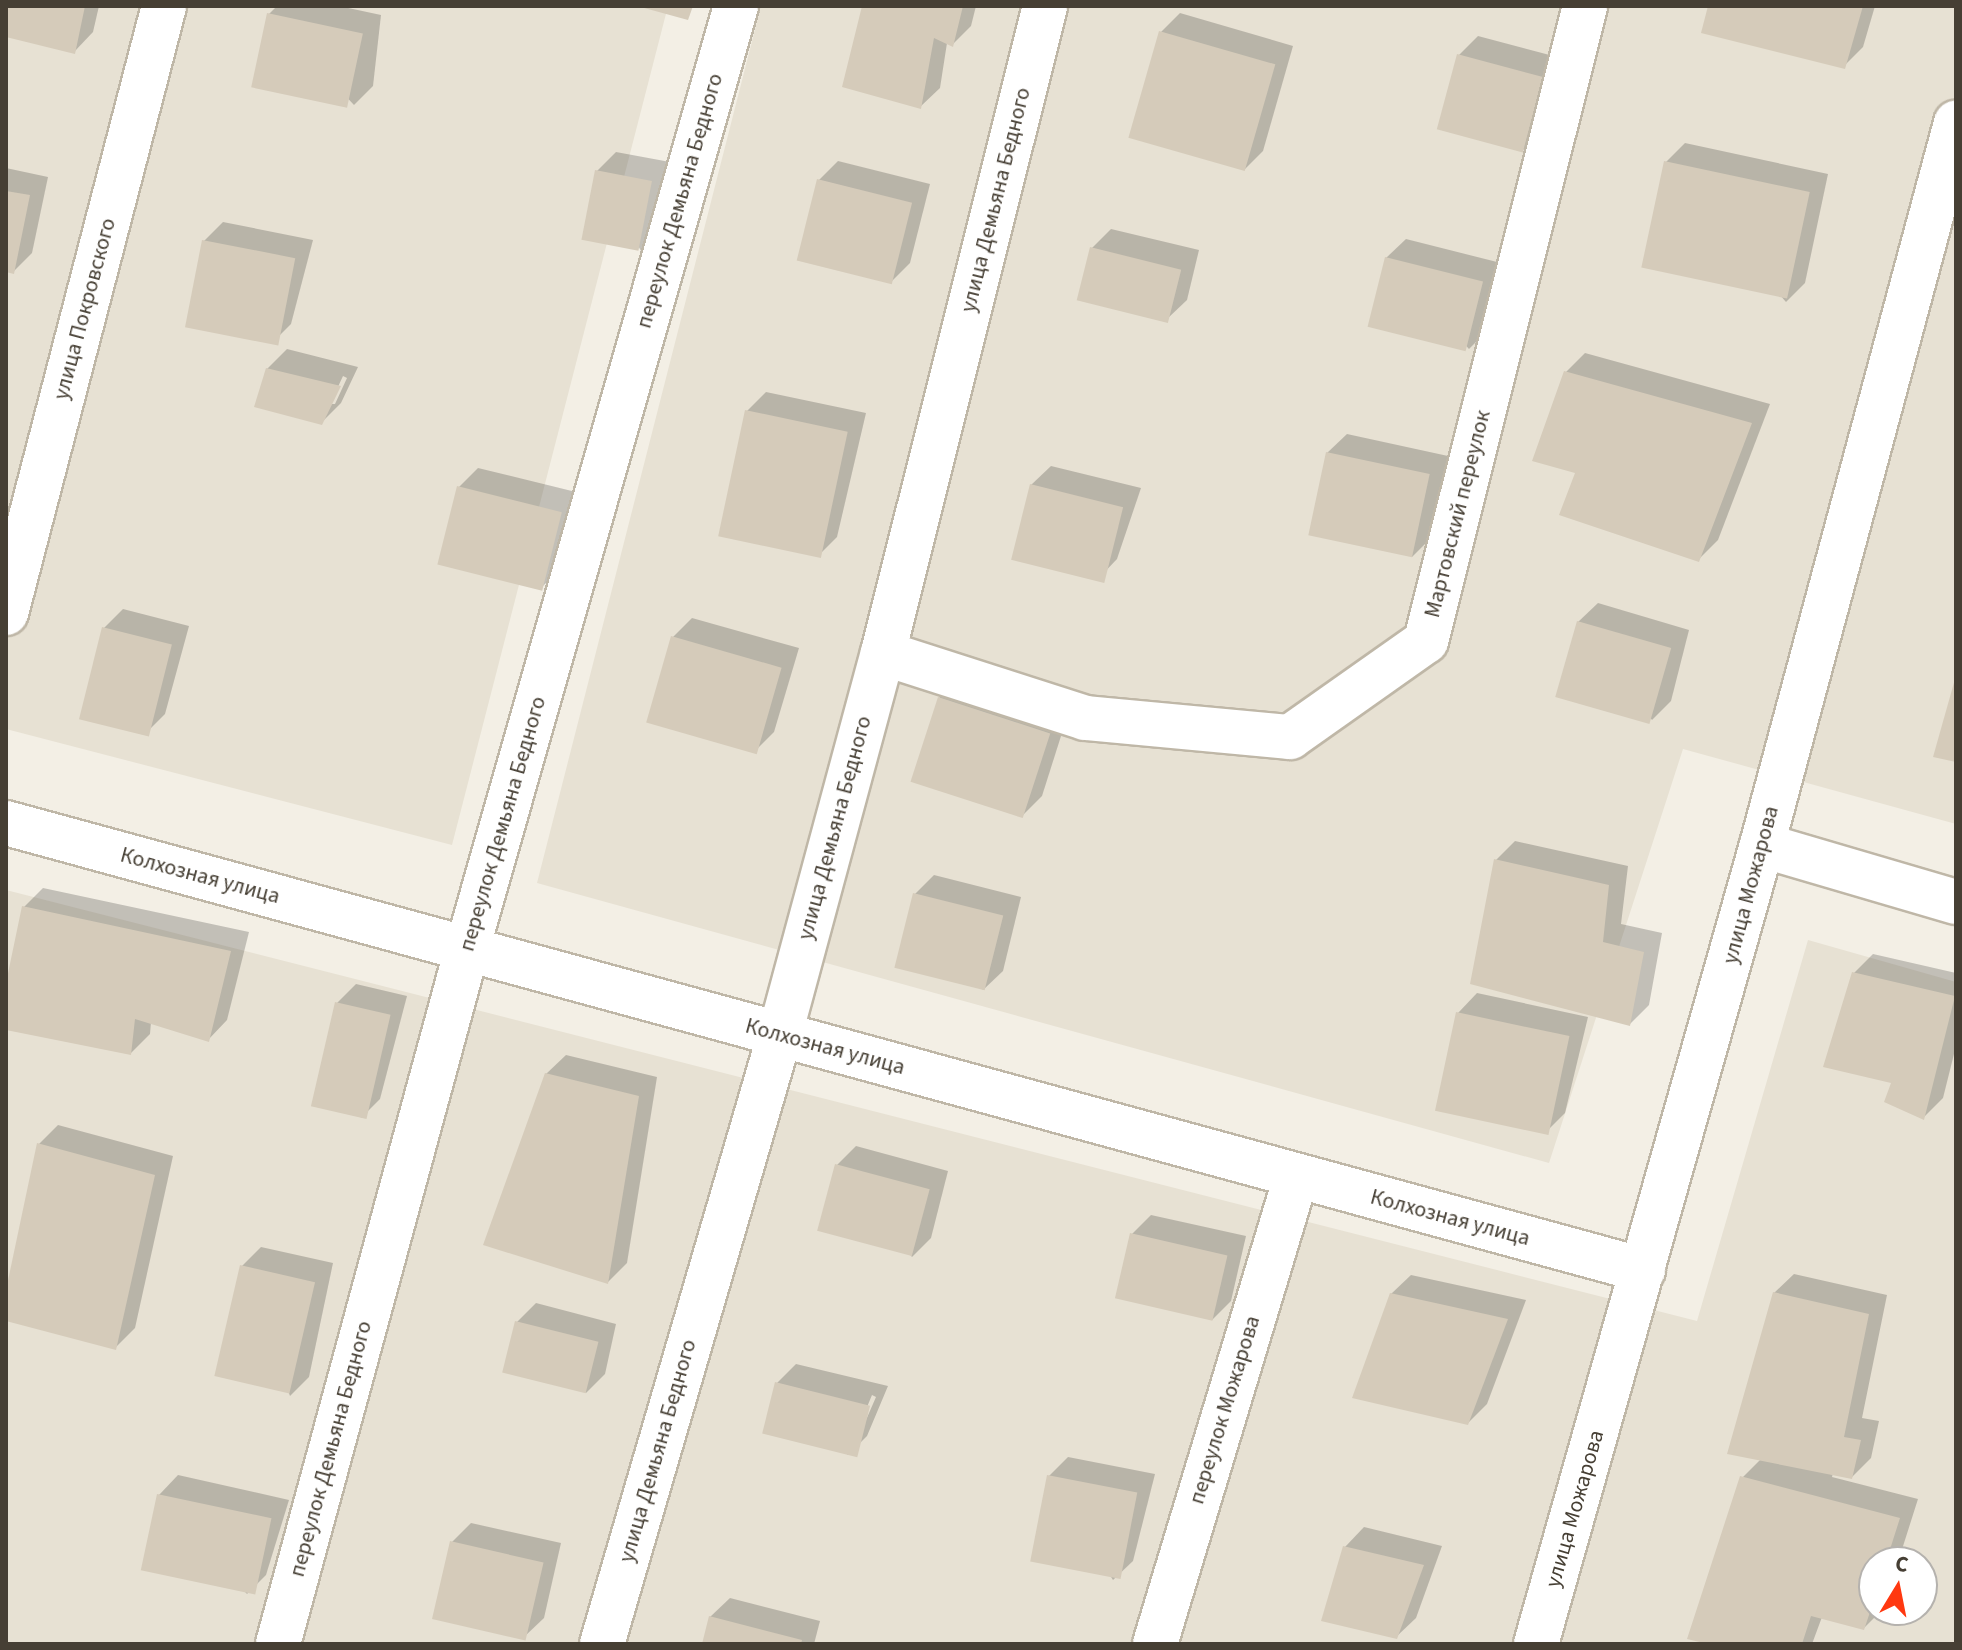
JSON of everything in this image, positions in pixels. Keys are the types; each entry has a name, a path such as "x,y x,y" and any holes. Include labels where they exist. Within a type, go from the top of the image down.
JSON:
{"street":[{"name":"улица Покровского","path":"6,613 164,6"},
{"name":"переулок Демьяна Бедного","path":"278,1644 467,949 736,6"},
{"name":"улица Демьяна Бедного","path":"602,1644 780,1034 883,653 1045,6"},
{"name":"Мартовский переулок","path":"883,653 1085,718 1290,737 1426,641 1585,6"},
{"name":"улица Можарова","path":"1536,1644 1762,845 1956,123"},
{"name":"Колхозная улица","path":"6,823 1643,1270"},
{"path":"1762,845 1956,902"},
{"name":"переулок Можарова","path":"1155,1644 1296,1176"}],"shaded area":[{"path":"6,6 668,6 452,845 6,729"},
{"path":"761,6 1956,6 1956,824 1683,749 1549,1163 537,883"},
{"path":"6,890 1697,1321 1808,940 1956,982 1956,1644 6,1644"}],"building":[{"path":"6,6 85,6 75,54 6,37"},
{"path":"637,6 693,6 688,20"},
{"path":"862,6 963,6 953,47 934,38 921,109 842,87"},
{"path":"1708,6 1863,6 1845,69 1701,33"},
{"path":"267,13 363,33 347,108 251,87"},
{"path":"1159,31 1275,64 1245,171 1128,138"},
{"path":"1457,54 1543,77 1523,152 1437,129"},
{"path":"1664,161 1810,192 1787,299 1641,268"},
{"path":"595,170 652,181 638,251 581,240"},
{"path":"817,179 912,203 892,284 797,261"},
{"path":"6,191 30,195 14,274 6,272"},
{"path":"202,240 295,258 278,345 185,327"},
{"path":"1090,247 1181,270 1168,323 1077,300"},
{"path":"1385,257 1483,281 1466,351 1368,327"},
{"path":"266,368 341,386 322,425 254,407"},
{"path":"1564,371 1752,423 1699,562 1559,515 1575,473 1532,461"},
{"path":"745,410 848,432 821,558 718,536"},
{"path":"1326,452 1430,474 1412,557 1308,535"},
{"path":"1030,484 1123,507 1104,583 1011,560"},
{"path":"457,486 562,512 542,591 437,565"},
{"path":"1577,621 1671,648 1649,724 1555,697"},
{"path":"102,627 172,644 149,737 79,719"},
{"path":"671,636 782,668 757,754 646,723"},
{"path":"1956,680 1956,762 1933,757"},
{"path":"938,697 1050,733 1023,818 910,782"},
{"path":"1494,859 1609,885 1603,942 1644,952 1630,1026 1470,984"},
{"path":"913,893 1003,915 985,990 894,968"},
{"path":"22,906 231,951 209,1042 135,1019 131,1055 6,1030 6,983"},
{"path":"1852,972 1955,996 1924,1120 1884,1102 1891,1083 1823,1067"},
{"path":"335,1002 391,1015 366,1119 311,1106"},
{"path":"1456,1012 1569,1036 1548,1135 1435,1111"},
{"path":"545,1073 639,1096 608,1284 483,1245"},
{"path":"37,1143 155,1175 116,1350 6,1321 6,1290"},
{"path":"835,1164 930,1189 912,1256 817,1231"},
{"path":"1130,1233 1227,1255 1212,1321 1115,1298"},
{"path":"240,1265 315,1282 289,1393 214,1376"},
{"path":"1773,1292 1869,1314 1844,1437 1861,1440 1852,1479 1727,1454"},
{"path":"1390,1293 1508,1319 1468,1425 1352,1398"},
{"path":"515,1321 598,1342 586,1393 502,1372"},
{"path":"775,1382 870,1406 857,1457 762,1433"},
{"path":"1047,1475 1137,1493 1121,1579 1030,1561"},
{"path":"1740,1476 1900,1518 1891,1546 1858,1546 1858,1626 1865,1626 1864,1630 1811,1616 1802,1644 1708,1644 1687,1639"},
{"path":"157,1494 271,1518 255,1595 141,1570"},
{"path":"450,1541 544,1563 526,1641 432,1619"},
{"path":"1343,1546 1424,1565 1397,1639 1321,1621"},
{"path":"709,1616 802,1640 801,1644 702,1644"}]}
